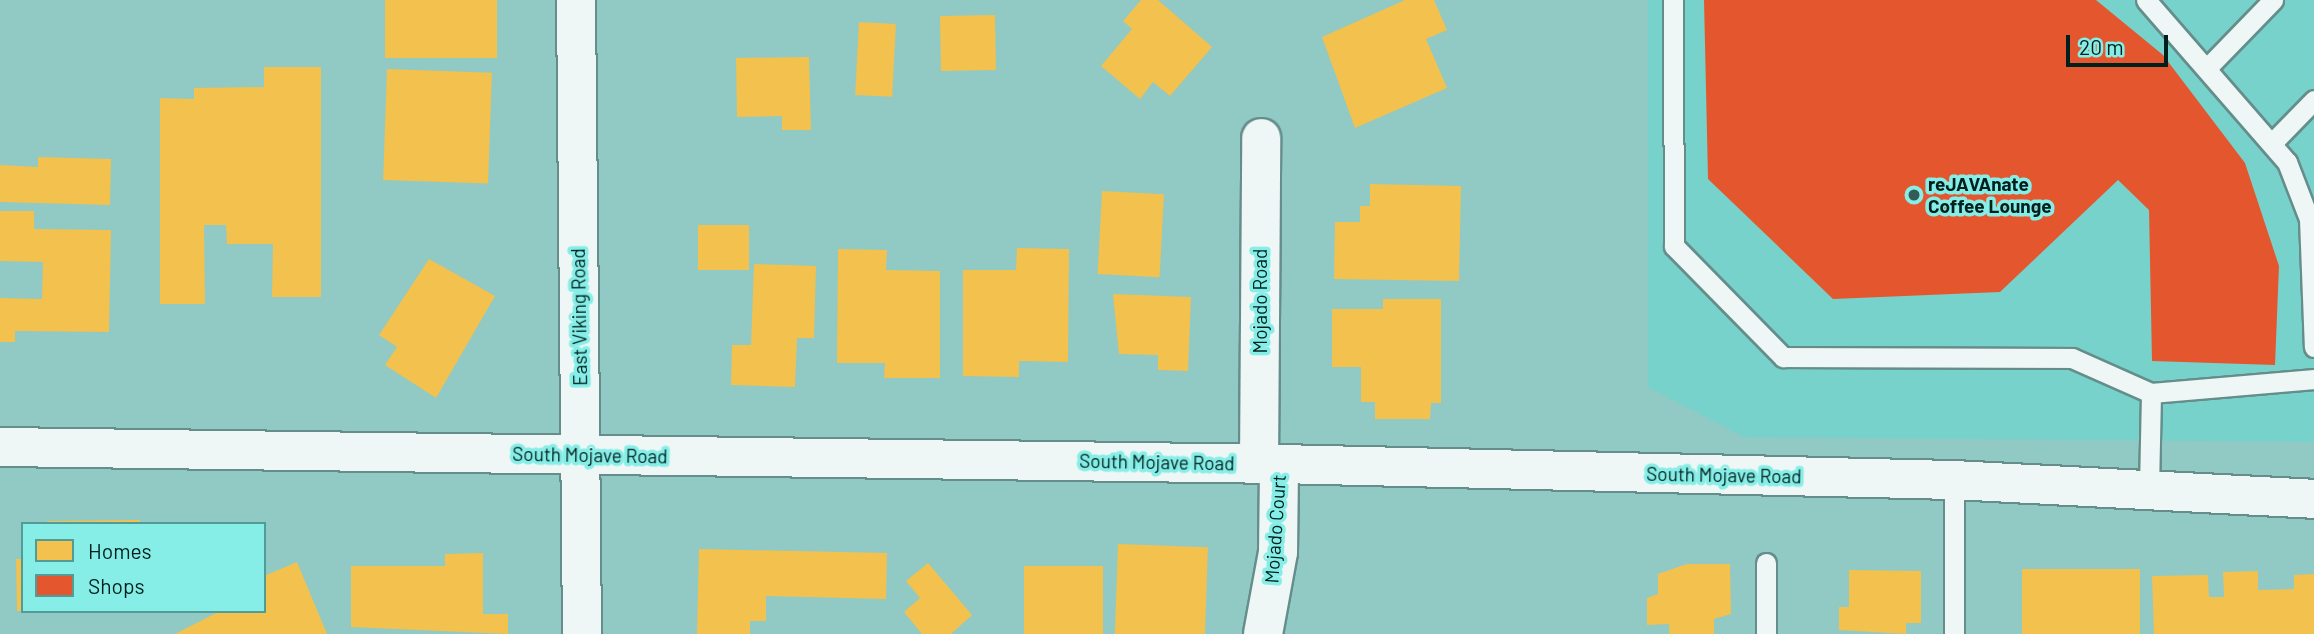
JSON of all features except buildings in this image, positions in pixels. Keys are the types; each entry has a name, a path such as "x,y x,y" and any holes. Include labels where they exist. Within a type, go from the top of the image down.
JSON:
{"street":[{"name":"East Viking Road","path":"576,0 582,634"},
{"name":"Mojado Road","path":"1261,138 1269,464"},
{"name":"South Mojave Road","path":"0,447 1269,464 1954,480 2314,499"},
{"name":"Mojado Court","path":"1263,634 1278,552 1269,464"}],"lane":[{"path":"1672,0 1674,246 1783,357 2072,358 2151,393 2314,379"},
{"path":"2146,0 2272,143 2309,219 2312,241 2314,347"},
{"path":"2207,68 2273,0"},
{"path":"2272,143 2314,100"},
{"path":"2150,489 2151,393"},
{"path":"1954,480 1954,634"},
{"path":"1766,563 1766,634"}],"shaded area":[{"path":"1648,0 2314,0 2314,442 1744,437 1648,387"}],"place":[{"name":"reJAVAnate Coffee Lounge","path":"1914,195"}]}
